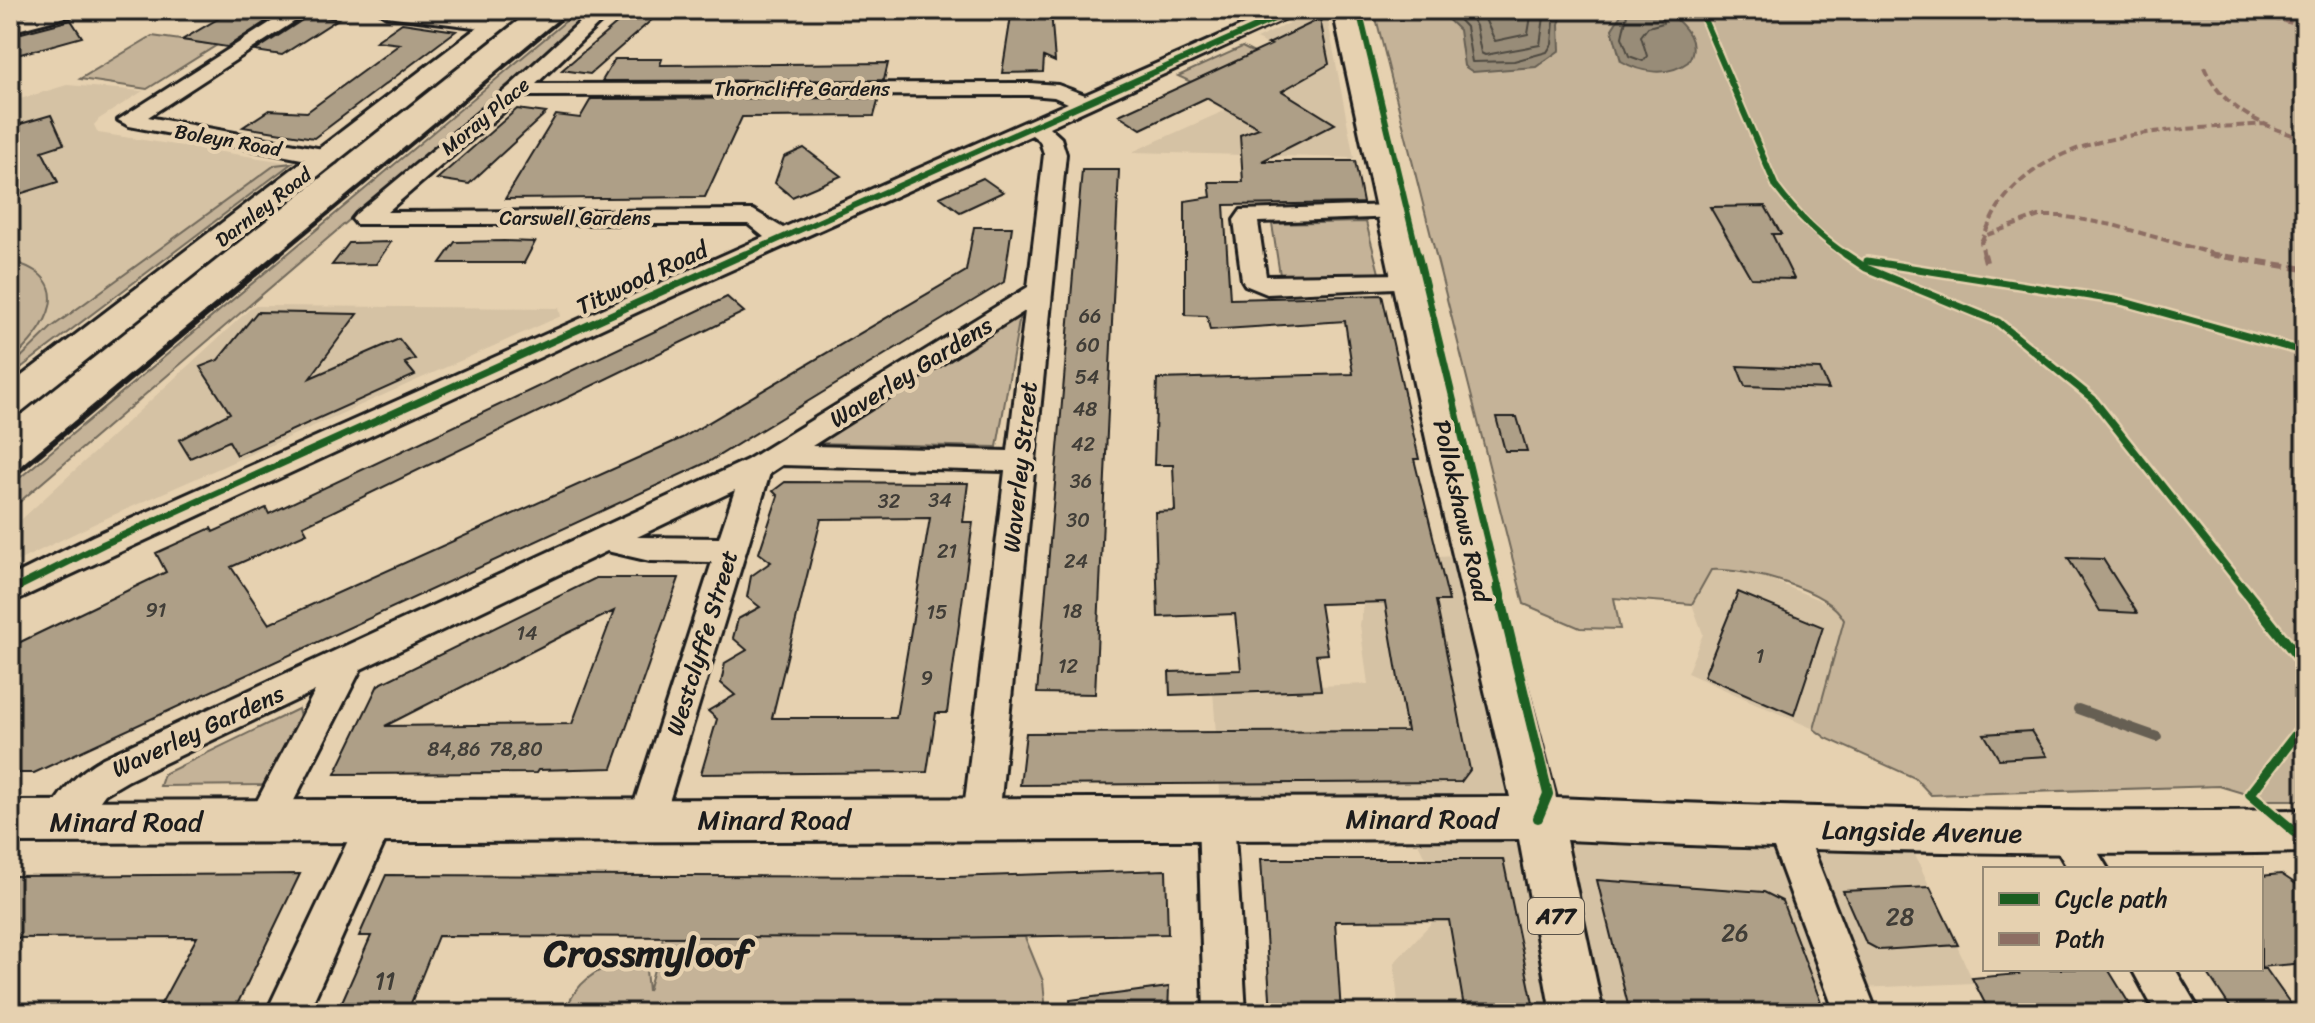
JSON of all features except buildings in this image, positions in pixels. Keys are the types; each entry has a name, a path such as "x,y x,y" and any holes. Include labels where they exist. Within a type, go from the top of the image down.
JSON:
{"main road":[{"name":"Pollokshaws Road","path":"1345,10 1407,282 1538,818 1577,1013"},
{"name":"Darnley Road","path":"10,403 506,17"},
{"name":"Minard Road","path":"10,822 1538,818"},
{"name":"Langside Avenue","path":"1538,818 1786,829 2077,851 2302,834"}],"street":[{"path":"10,26 70,10"},
{"name":"Boleyn Road","path":"303,10 129,120 328,157"},
{"path":"386,10 506,17"},
{"name":"Moray Place","path":"364,219 517,90 604,10"},
{"name":"Titwood Road","path":"10,591 117,538 780,237 1294,10"},
{"name":"Thorncliffe Gardens","path":"517,90 1058,91 1084,102"},
{"name":"Waverley Street","path":"981,818 1055,154 1050,138 1032,125"},
{"path":"1391,212 1249,215 1246,220 1254,280 1267,286 1407,282"},
{"name":"Carswell Gardens","path":"364,219 753,217 780,237"},
{"name":"Waverley Gardens","path":"63,821 100,777 769,461 1040,290"},
{"name":"Waverley Gardens","path":"769,461 1021,461"},
{"name":"Westclyffe Street","path":"647,819 731,550 769,461"},
{"path":"608,538 616,544 638,549 731,550"},
{"name":"Waverley Gardens","path":"265,820 349,659"},
{"path":"1216,818 1225,1013"},
{"path":"287,1013 376,821"},
{"path":"1786,829 1856,1013"},
{"path":"2153,971 2180,1013"}],"shaded area":[{"path":"579,10 595,10 10,510 10,486"},
{"path":"1374,10 2305,10 2305,800 2266,800 2219,786 1931,795 1915,778 1826,738 1814,729 1844,620 1821,598 1804,590 1744,572 1711,570 1692,604 1614,598 1620,629 1580,628 1524,604"},
{"path":"1326,11 1354,158 1132,152 1311,72 1301,60 1256,39 1311,13"},
{"path":"152,36 217,45 147,89 80,79"},
{"path":"1242,47 1254,53 1191,82 1178,76"},
{"path":"67,85 143,91 99,119 94,125 98,133 292,163 10,376 10,102"},
{"path":"292,163 10,376 10,368 52,327 275,165"},
{"path":"1366,222 1379,273 1280,275 1272,224"},
{"path":"10,261 31,269 44,279 50,292 50,306 36,335 10,361 10,328 17,314 15,295 10,291"},
{"path":"253,306 559,308 561,316 100,521 10,565 10,530"},
{"path":"1021,310 997,447 814,443"},
{"path":"1472,555 1538,818 1904,831 1974,983 1816,990 1766,1013 1399,1013 1394,963 1434,920 1426,860 1402,809 1221,806 1213,690 1368,684 1360,625 1370,561"},
{"path":"1711,570 1753,572 1838,608 1844,620 1814,729 1687,673 1703,634 1692,604"},
{"path":"298,709 300,717 263,785 160,786 164,774"},
{"path":"663,937 1025,937 1043,981 1046,1013 564,1013 582,984 629,957 646,970 648,991"}],"water":[{"path":"1438,10 1564,10 1559,24 1560,50 1536,67 1473,72 1464,66 1459,30"},
{"path":"1624,10 1669,13 1681,23 1692,41 1692,55 1688,62 1672,70 1654,72 1621,61 1612,29"}],"waterway":[{"path":"2078,709 2157,737"}],"railway":[{"path":"277,256 572,10"},
{"path":"10,478 279,254"}],"marked path":[{"path":"2237,10 2305,26"},
{"path":"2204,67 2210,81 2231,105 2275,129 2305,139"},
{"path":"1981,242 2000,204 2028,176 2062,156 2100,143 2141,135 2265,124"},
{"path":"1986,262 1981,242 1987,235 2039,216 2061,216 2113,225 2202,253 2305,269"}],"cycle path":[{"path":"10,591 104,544 635,303 1294,10"},
{"path":"1359,10 1548,794 1538,818"},
{"path":"1700,10 1776,187 1793,210 1824,240 1866,268 1998,322 2093,399 2305,666"},
{"path":"1867,261 2121,301 2305,352"},
{"path":"2295,832 2250,794 2305,723"}],"district":[{"name":"Crossmyloof","path":"647,953"}]}
